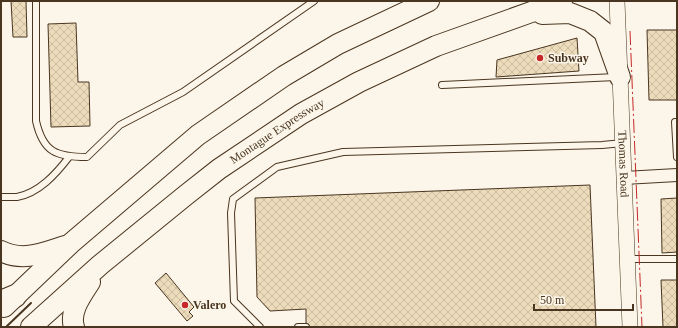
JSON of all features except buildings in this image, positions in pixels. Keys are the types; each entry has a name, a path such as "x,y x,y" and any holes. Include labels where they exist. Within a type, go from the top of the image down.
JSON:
{"highway":[{"path":"6,302 70,244 198,135 284,76 338,44 429,1"},
{"name":"Montague Expressway","path":"31,327 100,265 219,169 301,114 359,82 444,43 562,1"},
{"path":"528,14 570,13 590,21 604,32 620,77"},
{"path":"1,251 7,254 26,257 39,255 70,244"},
{"path":"74,327 72,320 73,313 100,265"}],"street":[{"name":"Thomas Road","path":"617,1 630,327"},
{"path":"624,178 677,175"}],"lane":[{"path":"36,1 36,121 40,136 52,151 69,157 87,157 120,125 184,92 314,1"},
{"path":"442,85 620,77"},
{"path":"677,122 675,122 677,157"},
{"path":"260,327 234,301 231,213 233,199 277,167 343,152 602,145 623,143"},
{"path":"1,197 18,197 36,189 56,173 69,157"},
{"path":"627,259 677,259"},
{"path":"298,327 306,327"}],"wall":[{"path":"6,327 31,303"}],"power":[{"path":"630,31 642,327"}],"place":[{"name":"Subway","path":"540,58"},
{"name":"Valero","path":"185,305"}]}
